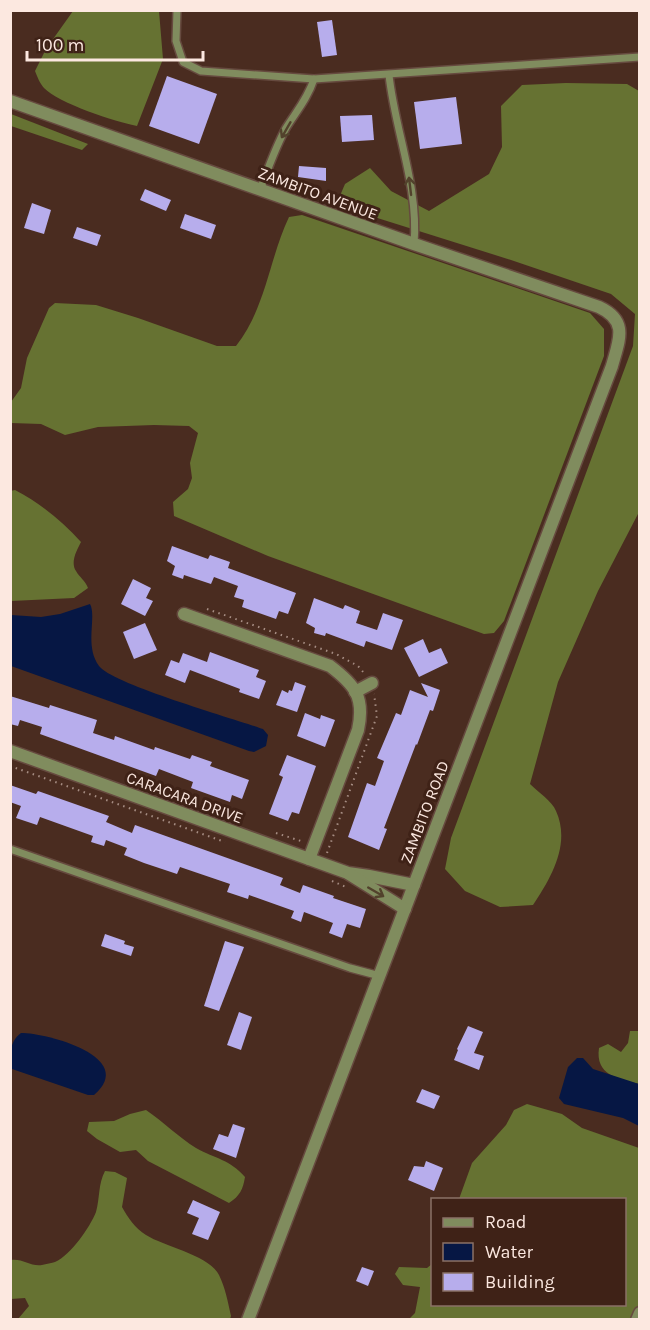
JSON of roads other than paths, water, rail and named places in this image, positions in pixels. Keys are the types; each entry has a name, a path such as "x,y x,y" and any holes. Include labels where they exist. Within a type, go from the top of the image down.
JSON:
{"street":[{"name":"ZAMBITO AVENUE","path":"10,101 599,307 613,316"},
{"name":"ZAMBITO ROAD","path":"249,1320 612,366 621,334 620,326 613,316"},
{"path":"184,614 330,666 348,680 359,699 361,716 358,729 309,859"},
{"path":"355,692 372,683"},
{"name":"CARACARA DRIVE","path":"10,751 348,873 414,885"},
{"name":"CARACARA DRIVE","path":"348,873 405,909"},
{"path":"637,1320 639,1313"}],"lane":[{"path":"177,10 176,41 183,62 201,71 314,79 639,57"},
{"path":"389,75 410,179 414,244"},
{"path":"260,190 272,155 309,93 314,79"},
{"path":"10,849 350,968 380,976"}],"water":[{"path":"90,604 92,650 99,666 126,682 149,691 263,729 268,735 266,746 254,752 249,751 11,666 11,615 41,617 60,614"},
{"path":"21,1033 50,1037 84,1050 97,1059 105,1069 105,1081 94,1095 88,1095 12,1069 11,1050 14,1041"},
{"path":"577,1058 583,1058 593,1069 639,1084 639,1126 623,1118 564,1104 559,1098 568,1067"}]}
